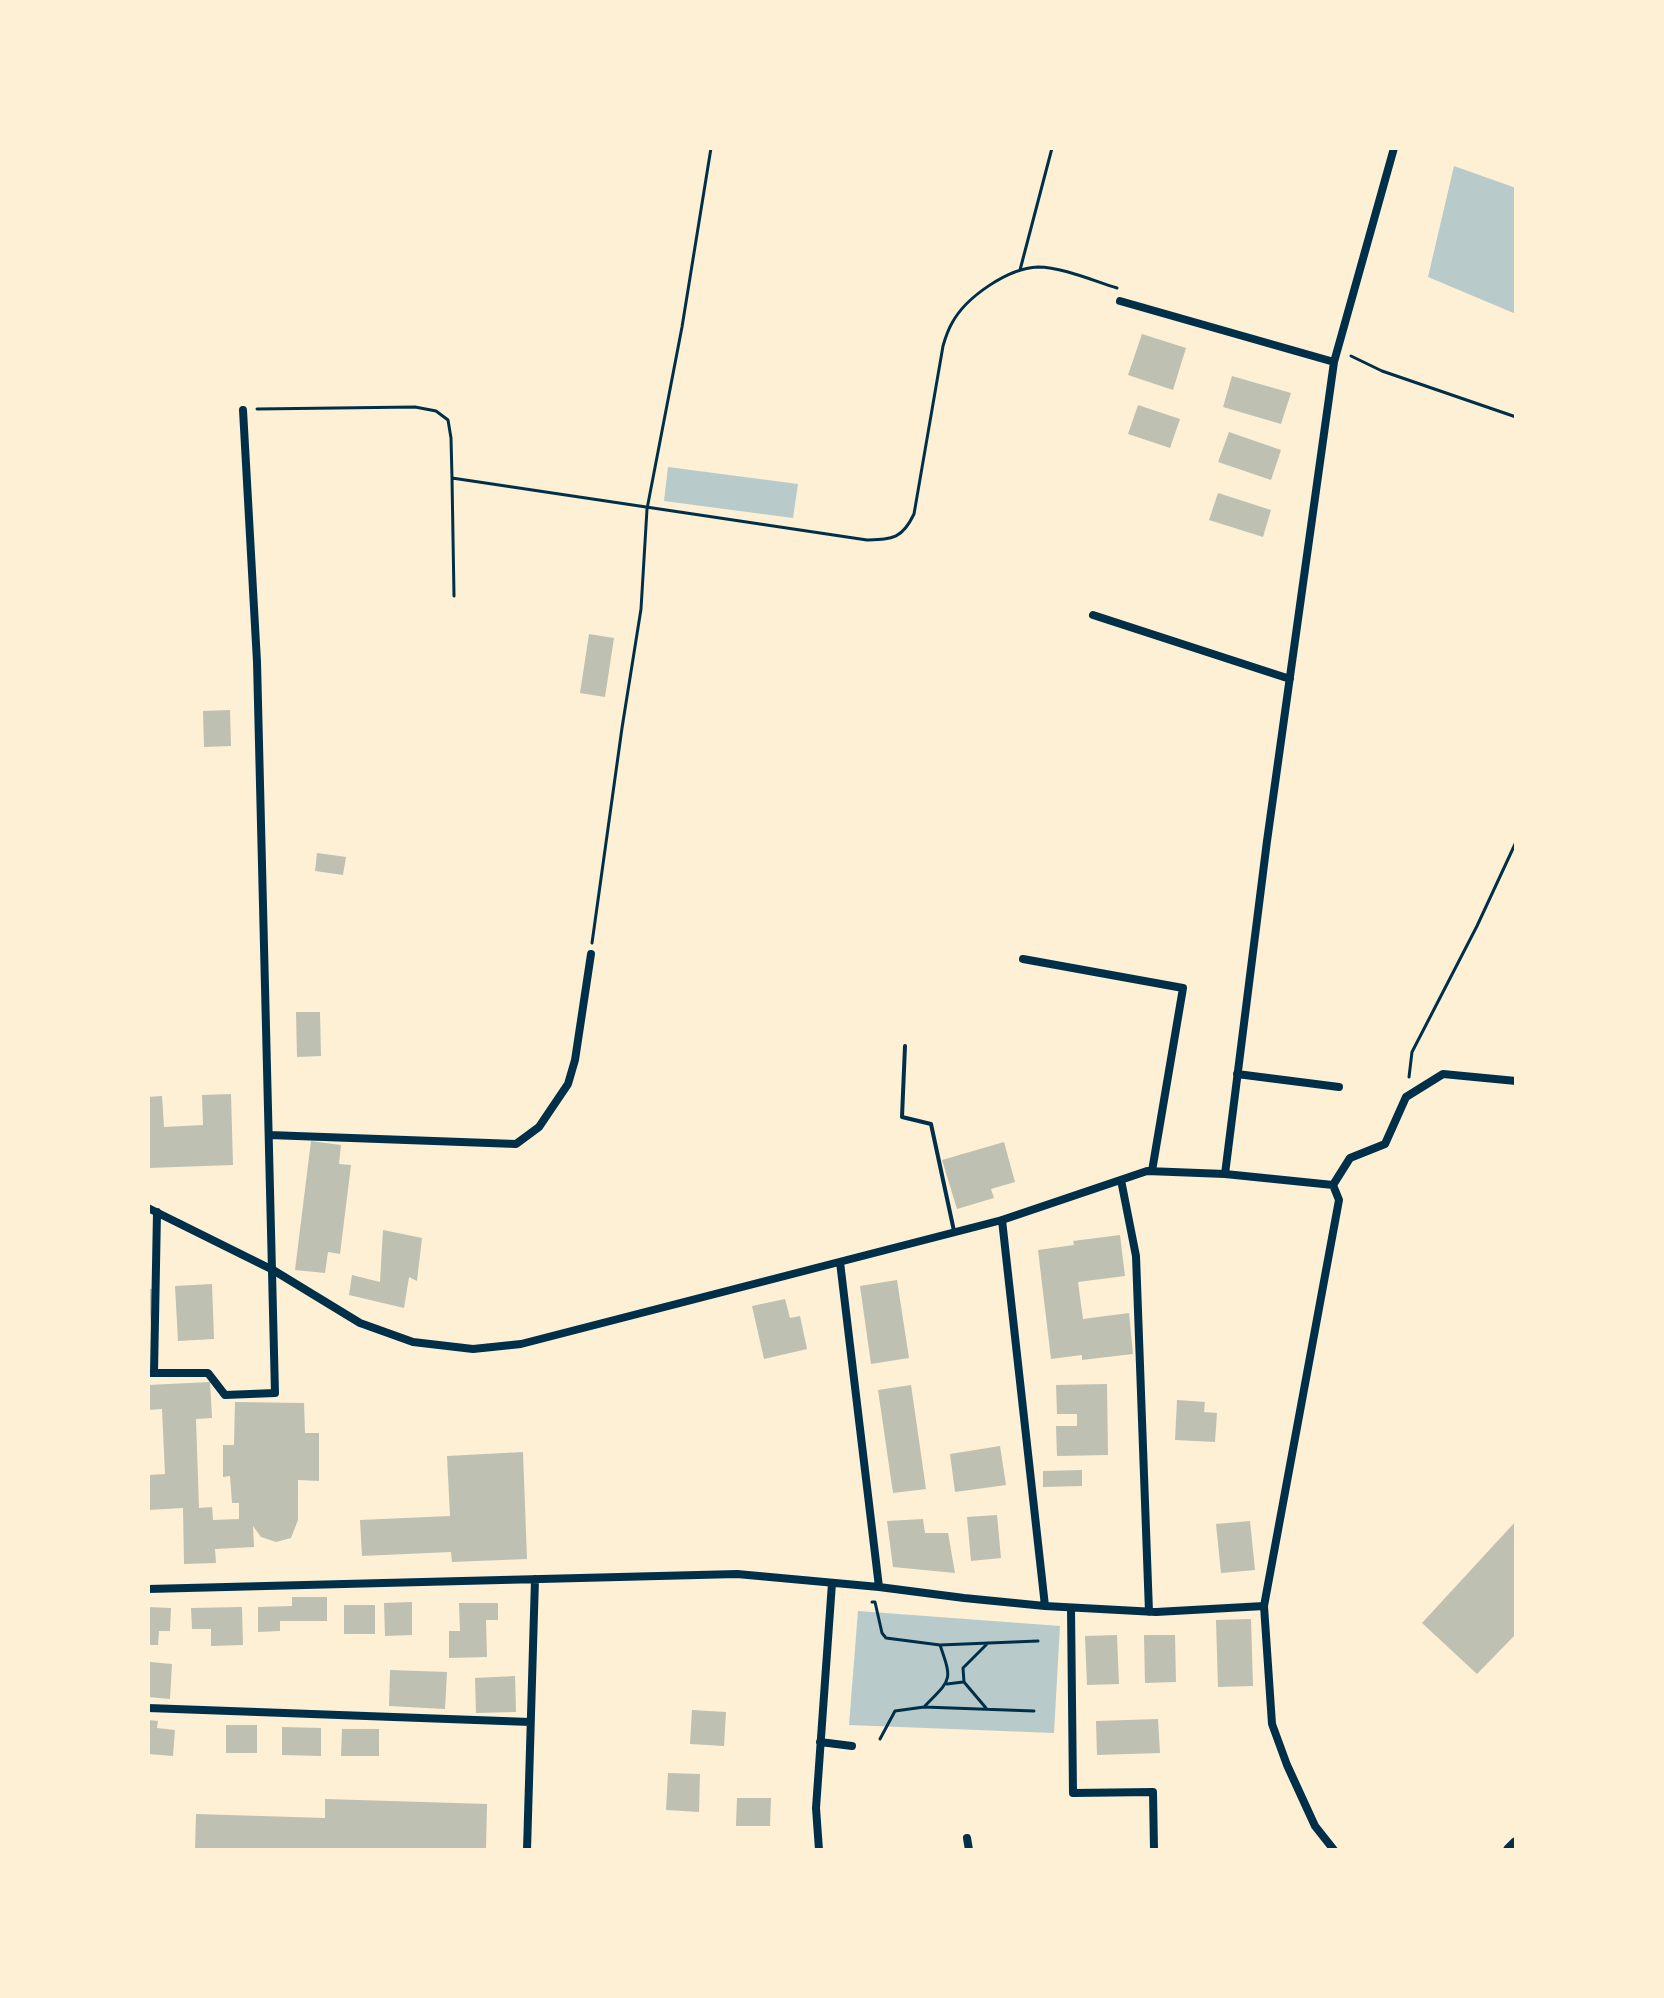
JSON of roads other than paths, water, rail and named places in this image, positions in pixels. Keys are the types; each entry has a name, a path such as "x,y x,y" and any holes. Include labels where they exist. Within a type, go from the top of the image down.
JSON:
{"main road":[{"path":"1509,1850 1516,1843"}],"street":[{"path":"1225,1174 1267,841 1334,362 1394,148"},
{"path":"1120,301 1334,362"},
{"path":"243,410 257,662 273,1270 275,1393 225,1395 208,1373 151,1373 153,1210 273,1270 360,1323 413,1342 473,1349 521,1344 954,1233 1147,1171 1225,1174 1333,1185"},
{"path":"1093,615 1290,679"},
{"path":"269,1135 516,1144 539,1127 568,1084 575,1060 591,954"},
{"path":"1023,959 1183,988 1152,1171"},
{"path":"1237,1074 1339,1087"},
{"path":"1333,1185 1350,1158 1385,1144 1406,1097 1443,1074 1516,1081"},
{"path":"1121,1180 1136,1256 1149,1612"},
{"path":"1333,1185 1339,1200 1264,1606 1272,1724 1315,1826 1334,1850"},
{"path":"1002,1220 1045,1606"},
{"path":"840,1262 879,1587"},
{"path":"148,1589 737,1574 1071,1608 1149,1612 1264,1606"},
{"path":"527,1850 535,1579"},
{"path":"819,1850 816,1808 832,1583"},
{"path":"1071,1608 1073,1793 1153,1792 1154,1850"},
{"path":"148,1708 530,1722"},
{"path":"820,1742 852,1746"},
{"path":"967,1838 969,1850"}],"lane":[{"path":"905,1046 902,1117 931,1124 954,1233"}]}
